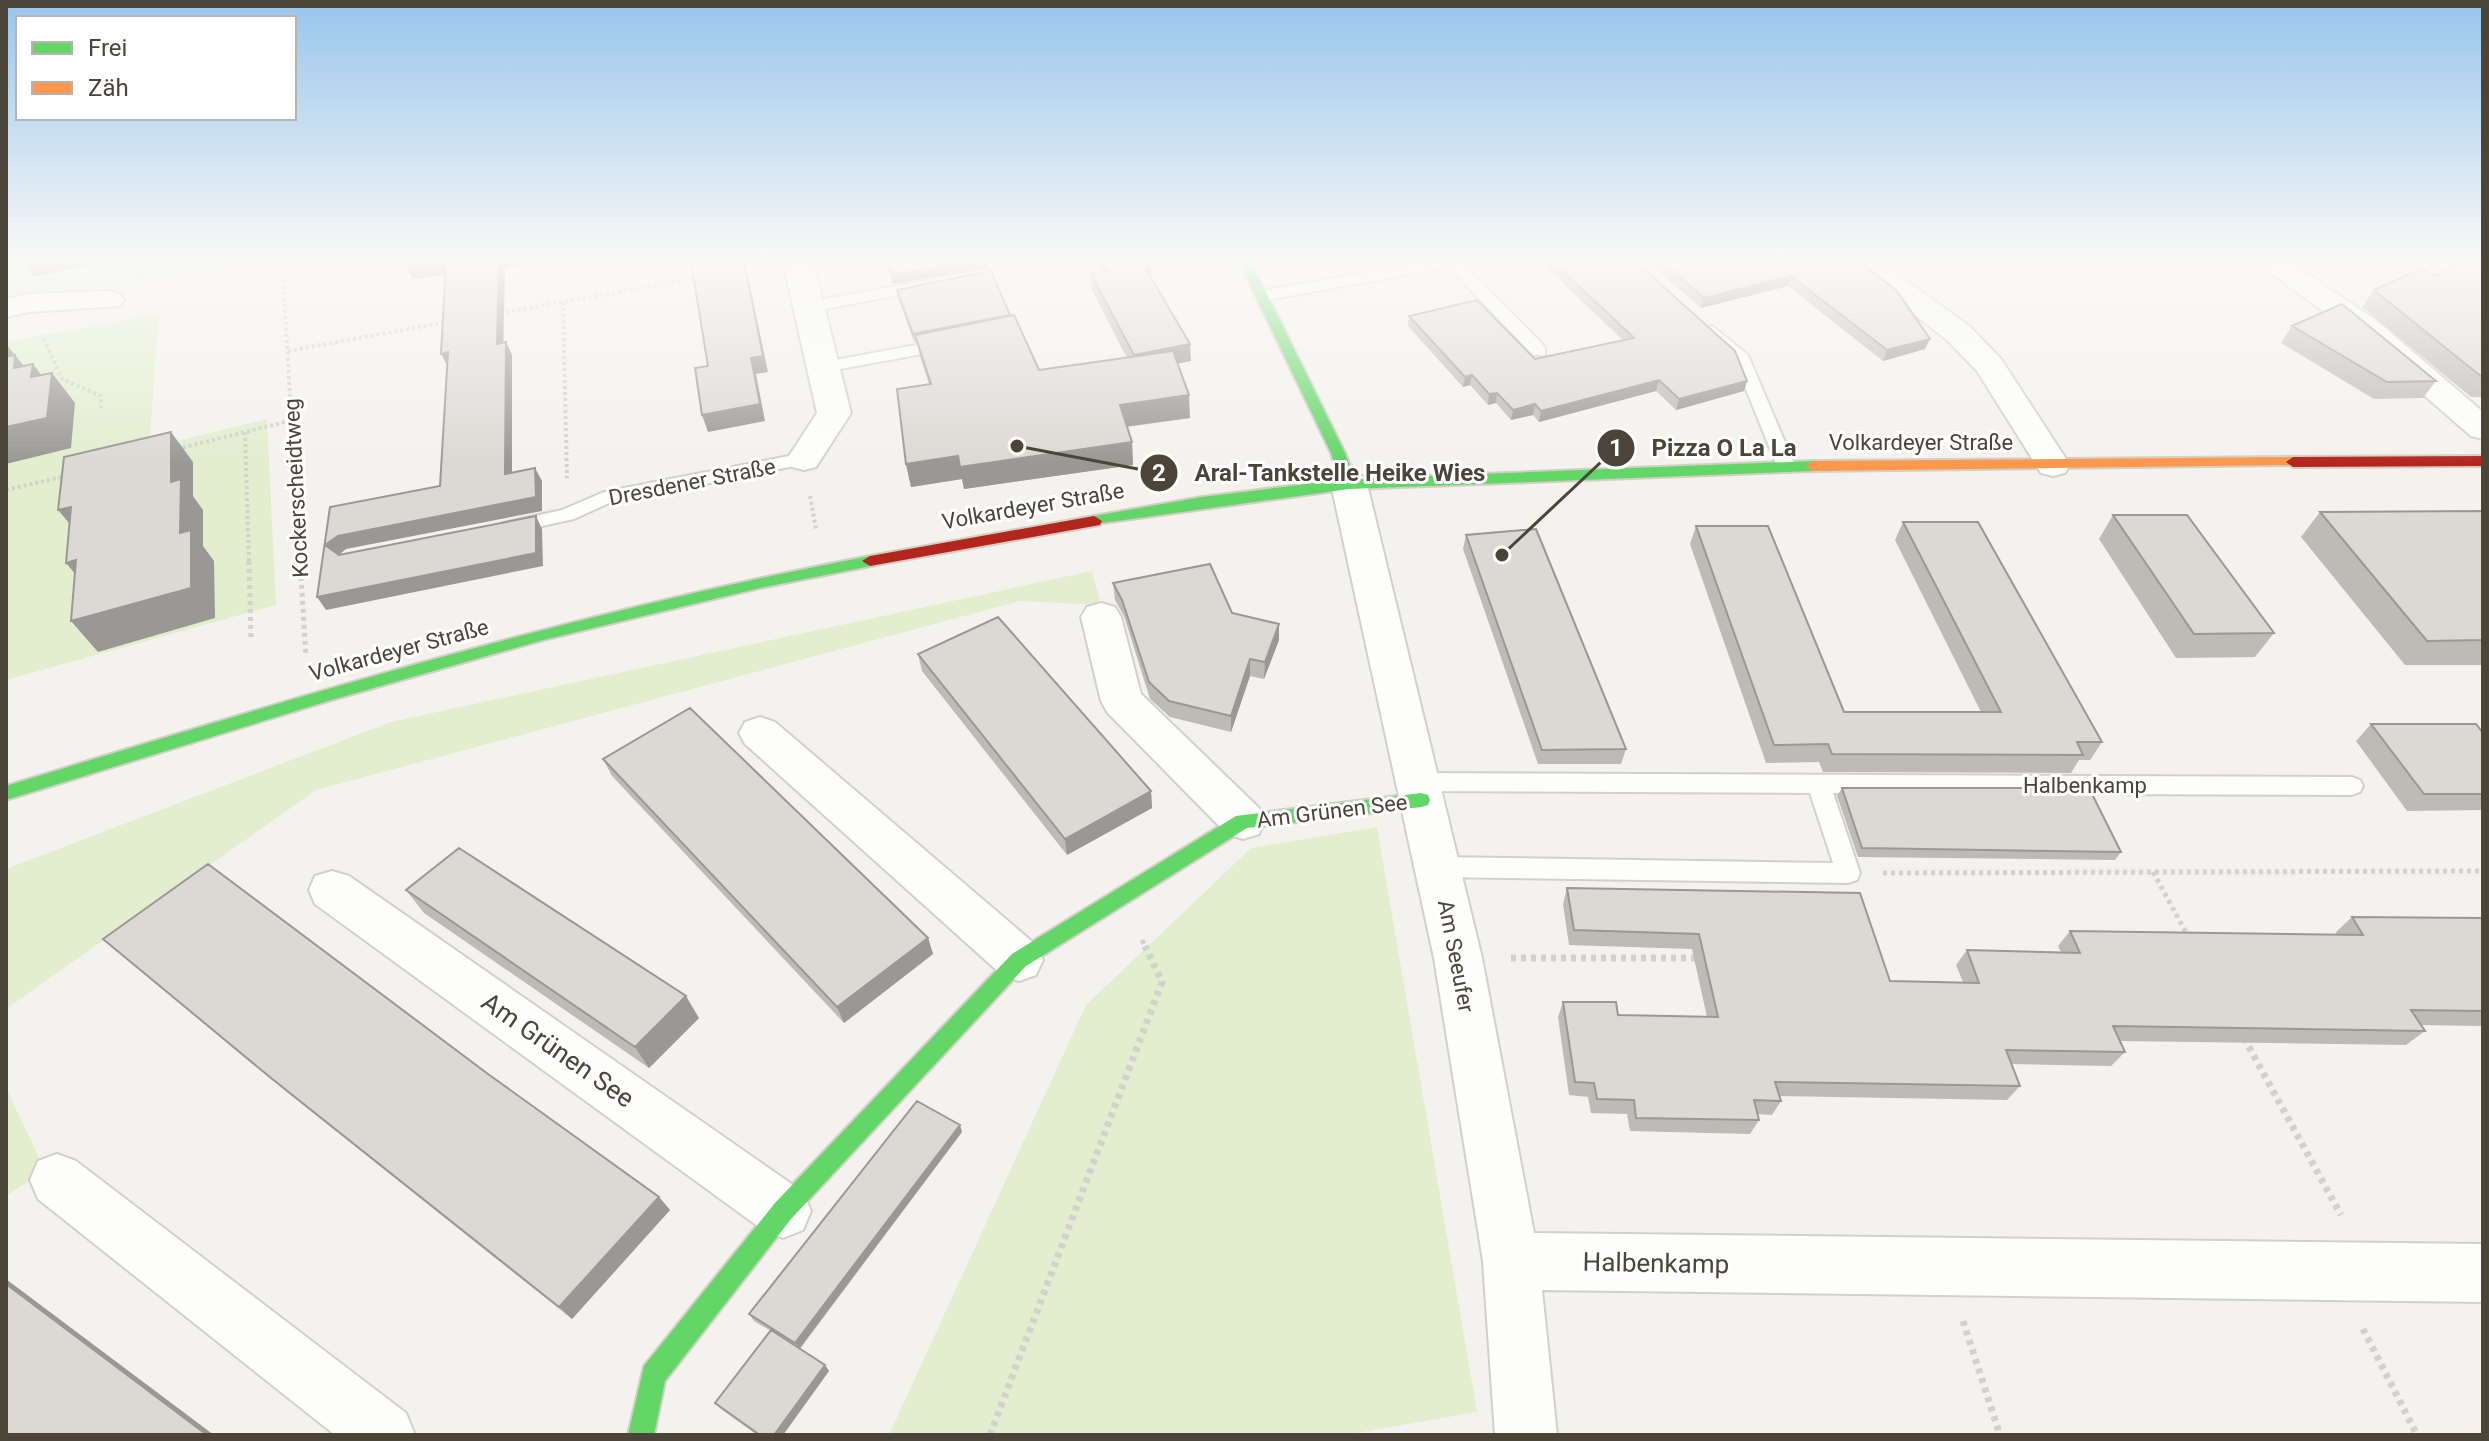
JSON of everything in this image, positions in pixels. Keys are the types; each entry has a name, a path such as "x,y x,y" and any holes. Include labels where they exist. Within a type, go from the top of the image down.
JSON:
{"main road":[{"path":"1278,329 1338,453 1349,484"},
{"name":"Volkardeyer Straße","path":"6,793 309,699 551,633 817,570 1202,502 1349,484 1786,466 2483,461"},
{"name":"Am Grünen See","path":"641,1435 653,1375 783,1211 1019,960 1243,821 1419,791"}],"street":[{"name":"Dresdener Straße","path":"804,459 834,413 815,329"},
{"path":"1953,329 1990,366 2053,465"},
{"path":"2367,329 2483,429"},
{"name":"Am Seeufer","path":"1349,484 1458,958 1511,1261 1526,1435"},
{"name":"Am Grünen See","path":"1101,617 1122,701 1243,821"},
{"path":"760,733 1019,960"},
{"name":"Am Grünen See","path":"332,890 783,1211"},
{"path":"57,1180 384,1435"},
{"name":"Halbenkamp","path":"1511,1261 2483,1273"}],"lane":[{"path":"1518,329 1539,351"},
{"path":"1710,329 1740,355 1786,466"},
{"path":"824,367 962,341"},
{"name":"Dresdener Straße","path":"494,530 567,515 604,498 804,459"},
{"path":"1437,867 1848,873 1819,784"},
{"name":"Halbenkamp","path":"1419,791 1819,784 2352,786"}],"path":[{"path":"46,329 44,337 62,379 101,396 101,410"},
{"name":"Kockerscheidtweg","path":"287,329 306,667"},
{"path":"288,351 410,329"},
{"path":"564,329 567,515"},
{"path":"170,450 293,420"},
{"path":"245,432 251,639"},
{"name":"Dresdener Straße","path":"804,459 817,538 817,570"},
{"path":"6,490 81,472"},
{"path":"1848,873 2483,871"},
{"path":"2153,872 2191,941"},
{"path":"990,1435 1162,982 1121,894"},
{"path":"1458,958 1707,958"},
{"path":"2236,1024 2352,1272 2417,1435"},
{"path":"1945,1267 2000,1435"}],"green space":[{"path":"73,329 158,329 149,448 267,419 276,605 6,680 6,342"},
{"path":"1092,571 1101,605 1020,601 316,790 6,1009 6,869 391,722"},
{"path":"1377,827 1477,1412 1345,1435 889,1435 1086,1005 1251,848"},
{"path":"6,1088 45,1170 6,1196"}],"building":[{"path":"442,329 497,329 497,344 506,342 505,474 535,468 536,497 338,536 325,545 339,555 536,516 536,553 317,597 330,507 440,486 448,352 441,354"},
{"path":"702,329 758,329 763,356 751,358 760,404 702,415 695,368 708,366"},
{"path":"911,329 937,329 913,334"},
{"path":"943,329 1020,329 1039,370 1173,351 1189,395 1120,405 1132,442 960,467 958,456 906,464 897,389 931,384 915,335"},
{"path":"1120,329 1181,329 1190,344 1134,355"},
{"path":"1421,329 1506,329 1535,359 1634,338 1625,329 1711,329 1735,351 1747,381 1679,399 1659,380 1541,411 1535,404 1513,410 1497,393 1489,394 1472,375 1465,377"},
{"path":"1860,329 1923,329 1930,339 1887,350"},
{"path":"2298,329 2373,329 2436,381 2387,382"},
{"path":"2423,329 2483,329 2483,378"},
{"path":"15,355 14,368 33,364 31,377 52,373 47,418 6,427 6,357"},
{"path":"171,432 171,482 181,479 180,533 191,530 191,588 71,621 76,560 66,563 71,507 58,510 64,457"},
{"path":"2483,511 2483,640 2427,641 2320,512"},
{"path":"2113,515 2187,515 2274,633 2194,634"},
{"path":"1903,522 1978,522 2102,742 2077,742 2083,755 1832,754 1828,744 1774,745 1696,526 1768,526 1844,712 2001,712"},
{"path":"1536,529 1626,749 1542,750 1466,535"},
{"path":"1210,564 1232,613 1279,624 1265,662 1250,659 1231,716 1169,701 1149,682 1122,600 1113,583"},
{"path":"998,617 1151,791 1065,839 918,654"},
{"path":"690,708 928,938 837,1007 603,759"},
{"path":"2371,724 2476,724 2483,733 2483,794 2424,794"},
{"path":"1842,788 2089,788 2121,852 1862,848"},
{"path":"459,848 686,996 635,1047 406,890"},
{"path":"208,864 488,1074 659,1197 559,1307 271,1078 103,939"},
{"path":"1567,888 1860,893 1890,981 1979,983 1967,950 2080,953 2070,931 2363,935 2352,917 2483,918 2483,1011 2411,1010 2425,1031 2113,1026 2125,1052 2006,1050 2020,1086 1775,1082 1781,1101 1754,1100 1759,1120 1636,1118 1634,1100 1597,1099 1594,1083 1575,1082 1563,1002 1616,1002 1618,1015 1718,1017 1699,934 1574,930"},
{"path":"917,1101 960,1125 795,1343 749,1314"},
{"path":"6,1284 207,1435 6,1435"},
{"path":"771,1330 825,1365 774,1435 760,1435 715,1403"}],"traffic: fast":[{"path":"1278,329 1338,453 1349,484"},
{"path":"1094,521 1202,502 1349,484 1813,466"},
{"path":"6,793 435,663 651,606 870,561"},
{"path":"641,1435 653,1375 783,1211 1019,960 1243,821 1421,800"}],"traffic: slow":[{"path":"1813,466 2293,462"}],"traffic: jam":[{"path":"2293,462 2483,461"},
{"path":"870,561 1094,521"}],"place":[{"name":"Aral-Tankstelle Heike Wies","path":"1017,446"},
{"name":"Pizza O La La","path":"1502,555"}]}
